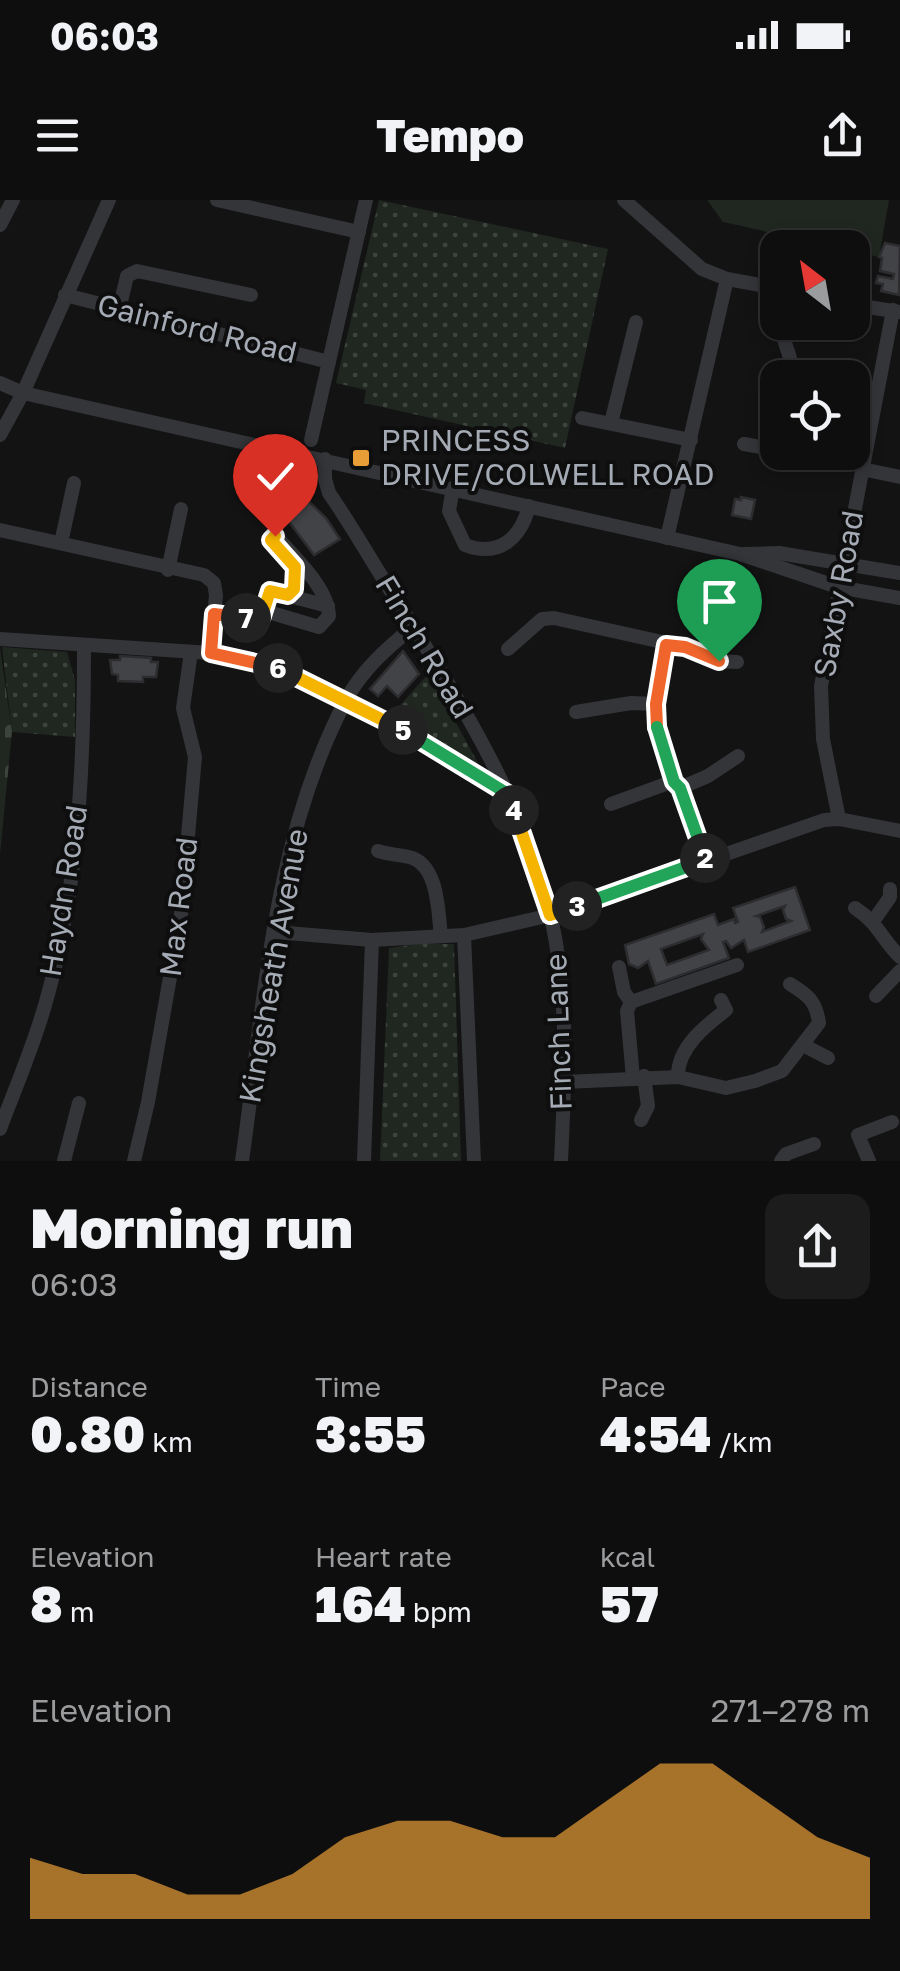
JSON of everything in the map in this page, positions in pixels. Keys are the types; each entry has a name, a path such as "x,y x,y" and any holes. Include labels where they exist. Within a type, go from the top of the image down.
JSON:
{"street":[{"path":"0,225 13,200"},
{"path":"0,436 109,200"},
{"path":"217,200 359,232"},
{"path":"311,440 366,200"},
{"path":"624,200 702,269 760,285"},
{"path":"119,310 127,276 137,271 251,296"},
{"path":"667,538 728,279"},
{"name":"Gainford Road","path":"65,296 328,362"},
{"path":"870,307 897,311"},
{"name":"Saxby Road","path":"870,433 897,311"},
{"path":"612,424 636,322"},
{"path":"0,383 23,392 740,554 838,587 900,598"},
{"path":"0,395 23,392"},
{"path":"582,418 691,440"},
{"path":"744,444 760,446"},
{"name":"Finch Road","path":"325,460 326,486 478,735 508,794"},
{"path":"336,502 335,489 342,464"},
{"name":"Saxby Road","path":"840,819 823,740 821,686 862,470"},
{"path":"867,470 900,476"},
{"path":"62,544 74,483"},
{"path":"453,488 450,514 465,545 480,550 496,549 519,530 528,506"},
{"path":"168,570 180,509"},
{"path":"0,530 204,575 214,583 211,653"},
{"path":"265,611 319,627 330,616 315,584 275,536 271,540 295,567 294,589 288,595"},
{"path":"740,554 779,553 900,573"},
{"path":"214,614 256,619 265,611 270,591 328,606"},
{"path":"508,648 542,619 554,618 685,647 719,661 737,662"},
{"name":"Kingsheath Avenue","path":"242,1161 289,849 346,699 366,670 413,627"},
{"path":"0,639 211,653 278,668 441,750 508,794"},
{"path":"666,645 656,704 658,736 706,860"},
{"name":"Haydn Road","path":"0,1129 47,999 68,898 84,754 84,646"},
{"name":"Max Road","path":"134,1161 180,915 195,757 183,708 191,652"},
{"path":"576,712 631,703 656,704"},
{"path":"611,804 708,776 738,756"},
{"name":"Finch Lane","path":"508,794 550,915 562,983 562,1161"},
{"path":"275,932 372,940 464,935 550,915 824,820 840,819 900,831"},
{"path":"378,851 411,858 428,871 441,936"},
{"path":"874,920 890,898 890,888"},
{"path":"855,908 874,920 880,937 900,956"},
{"path":"464,935 474,1161"},
{"path":"364,1161 372,940"},
{"path":"641,1120 648,1106 638,1077 627,1011 631,1002 737,965"},
{"path":"619,967 624,992 631,1002"},
{"path":"876,996 900,971"},
{"path":"565,1082 678,1077 726,1088 782,1070 819,1022 817,1006 810,996 790,984"},
{"path":"678,1077 678,1063 687,1049 705,1026 726,1010 721,1000"},
{"path":"803,1045 828,1058"},
{"path":"64,1161 78,1103"},
{"path":"869,1161 858,1135 892,1122"},
{"path":"781,1161 786,1154 814,1144"}],"green space":[{"path":"379,200 608,249 565,448 364,403 366,390 336,383"},
{"path":"707,200 889,200 879,257 870,255 870,230 760,230 723,222"},
{"path":"0,647 12,732 0,854"},
{"path":"2,647 67,652 75,680 75,737 12,732"},
{"path":"429,673 479,765 394,712"},
{"path":"454,944 461,1161 380,1161 389,948"}],"building":[{"path":"885,243 900,246 899,295 881,291 883,284 876,283 878,276 893,279 894,274 880,271 879,257"},
{"path":"254,475 273,479 302,495 326,518 340,539 314,555 290,523 271,511 248,504"},
{"path":"735,499 755,500 751,519 732,515"},
{"path":"403,651 419,674 398,697 387,686 378,696 370,689"},
{"path":"120,656 158,662 156,677 143,677 143,682 118,681 118,675 112,674 110,660 120,660"},
{"path":"795,887 810,930 748,952 744,940 731,948 723,942 729,958 656,984 648,961 638,968 629,964 625,945 714,914 718,925 734,919 738,922 733,908","holes":["785,906 786,919 791,921 762,932 764,927 756,916","703,934 701,939 709,950 667,965 661,949"]}],"place":[{"name":"PRINCESS DRIVE/COLWELL ROAD","path":"361,458"}],"route":[{"path":"275,536 271,540 295,567 292,593 270,591 260,618 214,614 211,653 278,668 346,699 441,750 508,794 550,915 706,860 658,736 656,704 666,645 685,647 719,661"}]}
